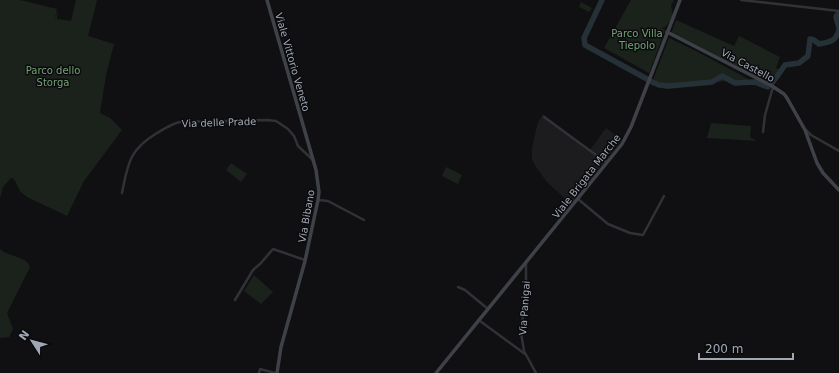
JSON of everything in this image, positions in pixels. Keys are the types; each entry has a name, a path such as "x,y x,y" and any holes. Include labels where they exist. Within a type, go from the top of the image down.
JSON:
{"street":[{"name":"Viale Vittorio Veneto","path":"267,0 304,128"},
{"name":"Viale Brigata Marche","path":"436,373 489,310 628,135 667,32 676,14 680,0"},
{"path":"741,0 839,11"},
{"name":"Via Castello","path":"667,32 764,82 784,94 805,130 817,163 827,178 839,190"},
{"path":"763,132 765,115 772,87"},
{"path":"544,117 607,163"},
{"name":"Via delle Prade","path":"122,193 129,162 136,149 161,130 172,124 180,122 271,120 288,129 294,136 298,146 314,161"},
{"name":"Via Bibano","path":"276,373 281,347 305,261 318,200 319,182 304,128"},
{"name":"Via Castello","path":"805,130 839,151"},
{"path":"578,199 608,224 630,233 643,235 664,196"},
{"path":"318,200 328,201 364,220"},
{"name":"Via Bibano","path":"235,300 253,270 261,264 273,249 305,261"},
{"name":"Via Panigai","path":"526,263 526,292 521,333 524,351 536,373"},
{"path":"458,287 465,290 489,310"},
{"path":"480,321 524,354"},
{"path":"259,373 260,369 276,373"}],"shaded area":[{"path":"543,114 590,150 606,128 622,140 571,204 547,182 532,159 532,147 538,122"}],"green space":[{"name":"Parco dello Storga","path":"0,0 20,0 57,9 55,19 58,10 57,19 71,21 76,0 97,0 88,36 114,44 106,75 100,113 110,118 122,130 84,181 67,216 27,197 20,191 14,179 11,178 3,187 0,198"},
{"name":"Parco Villa Tiepolo","path":"631,0 674,0 671,6 673,15 668,24 662,28 665,30 649,73 604,48"},
{"path":"581,2 592,8 589,12 579,7"},
{"path":"676,20 734,46 739,36 780,57 776,68 783,71 773,87 671,34"},
{"path":"669,38 767,89 754,85 725,81 666,89 651,85"},
{"path":"225,121 242,124 204,125 204,123"},
{"path":"711,123 751,126 750,137 757,141 707,138"},
{"path":"231,163 247,174 241,182 226,170"},
{"path":"446,167 462,175 458,184 442,176"},
{"path":"0,249 3,252 25,261 30,267 7,313 13,329 9,337 0,338"},
{"path":"254,275 273,292 261,304 244,291"}],"waterway":[{"path":"602,0 584,38 585,45 647,79"},
{"path":"839,14 836,17 839,28"},
{"path":"650,81 659,85 669,86 712,82 722,76 735,83 755,82 768,87 785,65 799,63 808,56 810,39 819,44 829,42 836,37 839,30"}]}
